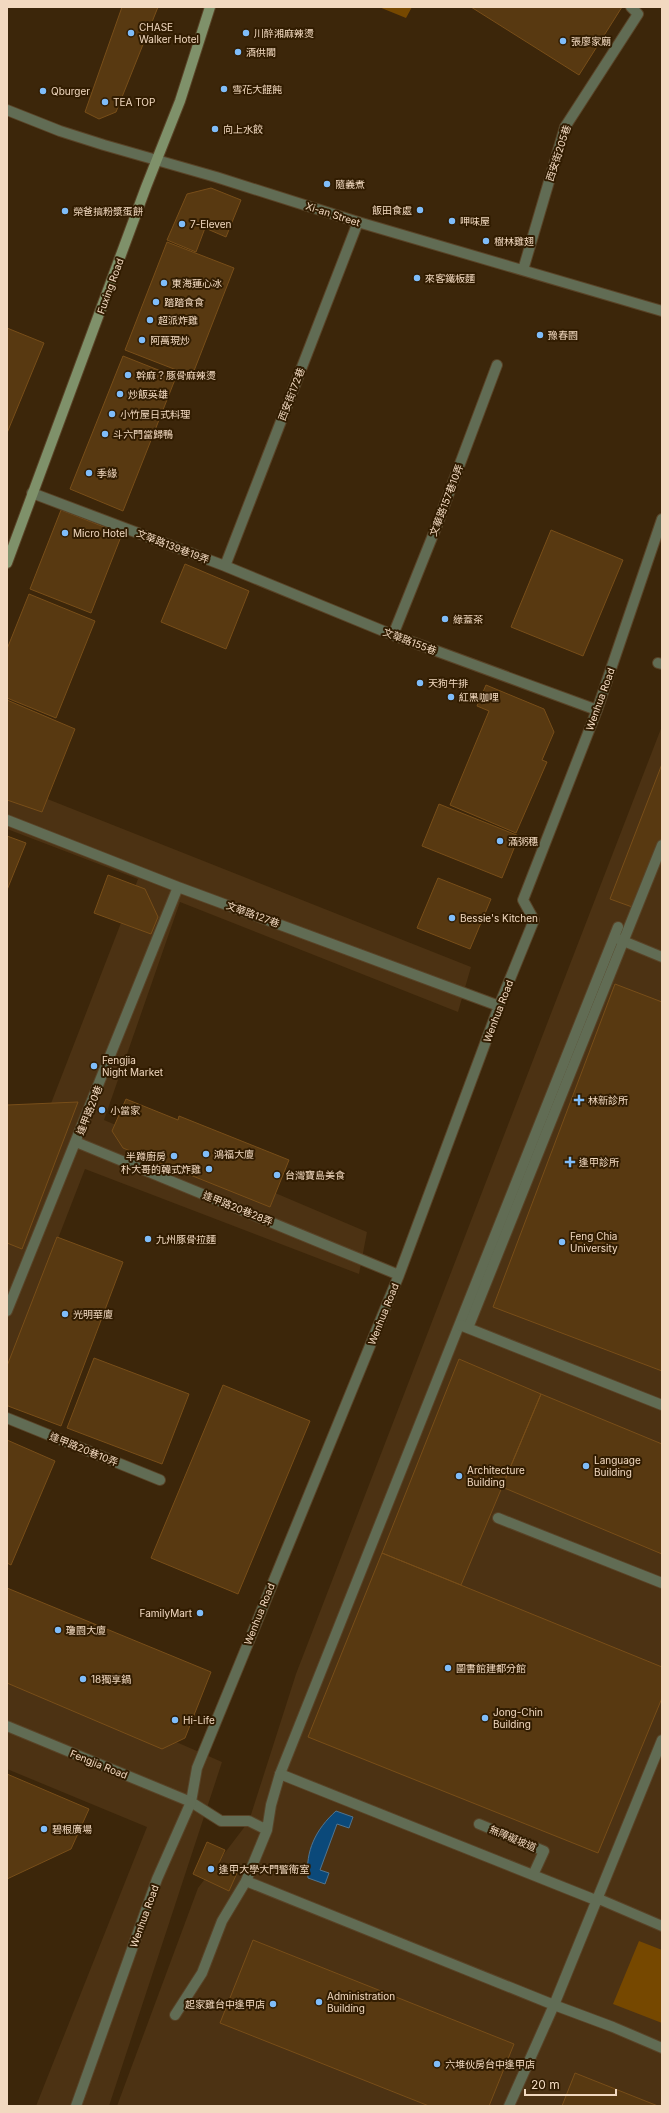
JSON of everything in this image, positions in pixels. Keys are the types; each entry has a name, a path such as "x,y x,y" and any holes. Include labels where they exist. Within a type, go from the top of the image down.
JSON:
{"street":[{"name":"Fuxing Road","path":"7,561 146,187 158,161 180,101 210,7"},
{"name":"西安街205巷","path":"523,270 565,126 638,14 631,7"},
{"name":"Xi-an Street","path":"7,110 60,131 216,177 358,222 662,311"},
{"name":"西安街172巷","path":"225,566 358,222"},
{"name":"文華路157巷10弄","path":"393,635 437,525 497,365"},
{"name":"文華路139巷19弄","path":"32,493 225,566"},
{"name":"Wenhua Road","path":"76,2106 157,1879 190,1802 197,1768 204,1747 399,1275 499,1006 534,920 523,900 597,710 662,520"},
{"name":"文華路155巷","path":"225,566 393,635 597,710"},
{"name":"文華路127巷","path":"7,820 178,887 499,1006"},
{"path":"175,2015 202,1972 222,1921 246,1881 267,1830 271,1805 280,1774 464,1326 619,939 662,845"},
{"name":"逢甲路20巷","path":"7,1311 178,887"},
{"path":"618,927 619,939"},
{"path":"619,939 662,957"},
{"name":"逢甲路20巷28弄","path":"76,1142 399,1275"},
{"path":"464,1326 662,1405"},
{"name":"逢甲路20巷10弄","path":"7,1418 160,1480"},
{"path":"498,1518 662,1583"},
{"name":"Fengjia Road","path":"7,1726 190,1802 221,1821 249,1821 267,1830"},
{"path":"509,2106 554,2006 599,1899 662,1740"},
{"path":"280,1774 593,1899 599,1899 662,1926"},
{"name":"無障礙坡道","path":"479,1824 544,1852 533,1875"},
{"path":"246,1881 554,2006 613,2027 662,2048"}],"shaded area":[{"path":"379,7 412,7 406,18"},
{"name":"Feng Chia University","path":"662,726 662,2106 117,2106 198,1888 249,1821 296,1674"},
{"name":"Fengjia Night Market","path":"7,783 471,967 458,1012 180,902 104,1120 367,1232 359,1274 85,1169 7,1370 7,1217 138,879 7,829"},
{"path":"7,1668 222,1762 109,2106 36,2106 147,1827 7,1769"},
{"path":"639,1941 662,1950 662,2023 613,2004"}],"water":[{"path":"336,1811 353,1817 349,1828 337,1824 320,1870 329,1873 325,1884 308,1878 308,1859 313,1841 323,1825"}],"building":[{"path":"122,7 158,7 116,112 99,119 85,112"},
{"name":"張廖家廟","path":"471,7 622,7 579,75"},
{"path":"211,188 241,200 226,237 205,228 196,252 167,240 187,194"},
{"path":"167,242 234,268 192,376 125,350"},
{"path":"7,328 44,343 7,433"},
{"path":"123,356 176,377 123,511 70,489"},
{"path":"61,510 122,534 91,613 30,589"},
{"path":"551,530 623,560 583,656 511,627"},
{"path":"185,564 249,591 226,649 161,622"},
{"path":"29,594 95,621 56,718 7,698 7,649"},
{"path":"486,685 544,709 554,732 542,760 547,762 516,833 450,805 489,711 477,706"},
{"path":"7,700 75,729 42,812 7,800"},
{"path":"662,764 662,837 635,908 610,899"},
{"path":"439,804 519,836 502,878 422,846"},
{"path":"7,836 26,843 7,890"},
{"path":"108,875 145,889 158,917 151,934 94,913"},
{"name":"Bessie's Kitchen","path":"438,878 491,899 470,949 417,928"},
{"path":"615,984 662,1002 662,1371 493,1307"},
{"name":"鴻福大廈","path":"126,1099 178,1120 179,1116 289,1160 270,1207 123,1148 112,1131"},
{"path":"78,1102 22,1249 7,1243 7,1105"},
{"name":"光明華廈","path":"57,1237 123,1262 61,1426 8,1406 7,1403 7,1366"},
{"path":"94,1358 189,1394 162,1464 67,1428"},
{"name":"Architecture Building","path":"459,1359 541,1394 461,1585 382,1553"},
{"path":"223,1385 310,1421 238,1594 151,1558"},
{"name":"Language Building","path":"541,1394 662,1444 662,1554 502,1487"},
{"path":"7,1440 55,1461 11,1565 7,1563"},
{"name":"Jong-Chin Building","path":"382,1553 662,1667 662,1698 598,1853 308,1737"},
{"name":"瓊園大廈","path":"7,1588 211,1672 185,1738 162,1749 7,1683"},
{"name":"碧根廣場","path":"7,1774 89,1809 71,1849 7,1879"},
{"name":"逢甲大學大門警衛室","path":"207,1842 225,1850 218,1865 237,1873 229,1891 193,1874"},
{"name":"Administration Building","path":"253,1940 514,2044 489,2106 429,2106 220,2023"},
{"path":"575,2073 658,2106 562,2106"}],"place":[{"name":"CHASE Walker Hotel","path":"131,33"},
{"name":"川醉湘麻辣燙","path":"246,33"},
{"name":"張廖家廟","path":"563,41"},
{"name":"酒供閣","path":"238,52"},
{"name":"雪花大餛飩","path":"224,89"},
{"name":"Qburger","path":"43,91"},
{"name":"TEA TOP","path":"105,102"},
{"name":"向上水餃","path":"215,129"},
{"name":"隨義煮","path":"327,184"},
{"name":"飯田食處","path":"420,210"},
{"name":"榮爸搞粉漿蛋餅","path":"65,211"},
{"name":"呷味屋","path":"452,221"},
{"name":"7-Eleven","path":"182,224"},
{"name":"樹林雞翅","path":"486,241"},
{"name":"來客鐵板麵","path":"417,278"},
{"name":"東海蓮心冰","path":"164,283"},
{"name":"踏踏食食","path":"156,302"},
{"name":"超派炸雞","path":"150,320"},
{"name":"豫春園","path":"540,335"},
{"name":"阿萬現炒","path":"142,340"},
{"name":"幹麻？豚骨麻辣燙","path":"128,375"},
{"name":"炒飯英雄","path":"120,394"},
{"name":"小竹屋日式料理","path":"112,414"},
{"name":"斗六門當歸鴨","path":"105,434"},
{"name":"季緣","path":"89,473"},
{"name":"Micro Hotel","path":"65,533"},
{"name":"綠蓋茶","path":"445,619"},
{"name":"天狗牛排","path":"420,683"},
{"name":"紅黑咖哩","path":"451,697"},
{"name":"滿粥穗","path":"500,841"},
{"name":"Bessie's Kitchen","path":"452,918"},
{"name":"Fengjia Night Market","path":"94,1066"},
{"name":"林新診所","path":"579,1100"},
{"name":"小當家","path":"102,1110"},
{"name":"鴻福大廈","path":"206,1154"},
{"name":"半蹲廚房","path":"174,1156"},
{"name":"逢甲診所","path":"570,1162"},
{"name":"朴大哥的韓式炸雞","path":"209,1169"},
{"name":"台灣寶島美食","path":"277,1175"},
{"name":"九州豚骨拉麵","path":"148,1239"},
{"name":"Feng Chia University","path":"562,1242"},
{"name":"光明華廈","path":"65,1314"},
{"name":"Language Building","path":"586,1466"},
{"name":"Architecture Building","path":"459,1476"},
{"name":"FamilyMart","path":"200,1613"},
{"name":"瓊園大廈","path":"58,1630"},
{"name":"圖書館建都分館","path":"448,1668"},
{"name":"18獨享鍋","path":"83,1679"},
{"name":"Jong-Chin Building","path":"485,1718"},
{"name":"Hi-Life","path":"175,1720"},
{"name":"碧根廣場","path":"44,1829"},
{"name":"逢甲大學大門警衛室","path":"211,1869"},
{"name":"Administration Building","path":"319,2002"},
{"name":"起家雞台中逢甲店","path":"273,2004"},
{"name":"六堆伙房台中逢甲店","path":"437,2064"}]}
